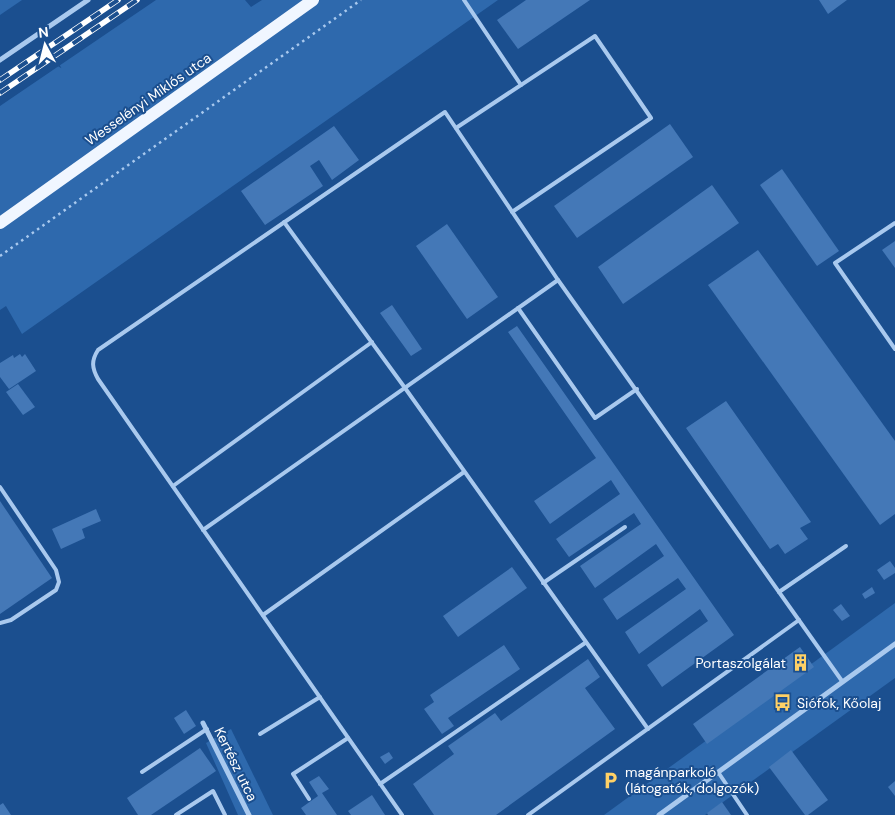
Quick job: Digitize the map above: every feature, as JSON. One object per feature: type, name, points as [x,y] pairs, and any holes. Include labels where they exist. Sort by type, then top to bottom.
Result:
[{"type":"main road","name":"Wesselényi Miklós utca","points":[[0,223],[313,0]]},
{"type":"street","points":[[0,60],[88,0]]},
{"type":"street","points":[[659,815],[895,644]]},
{"type":"street","name":"Kertész utca","points":[[203,723],[249,815]]},
{"type":"lane","points":[[464,0],[521,85]]},
{"type":"lane","points":[[456,128],[595,36],[651,118],[512,212]]},
{"type":"lane","points":[[402,815],[93,370],[94,356],[98,350],[445,112],[558,280],[842,681]]},
{"type":"lane","points":[[284,222],[648,729]]},
{"type":"lane","points":[[895,224],[835,263],[895,350]]},
{"type":"lane","points":[[204,530],[558,280]]},
{"type":"lane","points":[[518,308],[596,418],[636,390]]},
{"type":"lane","points":[[173,486],[372,342]]},
{"type":"lane","points":[[263,615],[464,472]]},
{"type":"lane","points":[[0,487],[56,570],[59,582],[56,590],[11,620],[0,623]]},
{"type":"lane","points":[[543,583],[625,528]]},
{"type":"lane","points":[[779,592],[846,546]]},
{"type":"lane","points":[[528,815],[799,620]]},
{"type":"lane","points":[[380,784],[585,643]]},
{"type":"lane","points":[[260,734],[320,696]]},
{"type":"lane","points":[[142,772],[207,729]]},
{"type":"lane","points":[[309,799],[293,774],[348,738]]},
{"type":"lane","points":[[718,772],[747,815]]},
{"type":"lane","points":[[176,815],[213,791],[225,815]]},
{"type":"path","points":[[0,256],[361,0]]},
{"type":"shaded area","points":[[0,0],[22,0],[0,15]]},
{"type":"shaded area","points":[[156,0],[245,0],[251,7],[262,0],[498,0],[22,334],[6,306],[0,310],[0,106]]},
{"type":"shaded area","points":[[895,603],[895,678],[705,815],[604,815]]},
{"type":"shaded area","points":[[231,729],[273,815],[238,815],[206,743]]},
{"type":"building","points":[[526,0],[590,0],[518,49],[497,20]]},
{"type":"building","points":[[819,0],[847,0],[828,14]]},
{"type":"building","points":[[670,124],[693,157],[577,238],[554,206]]},
{"type":"building","points":[[334,126],[359,160],[332,180],[319,160],[310,166],[323,186],[265,225],[241,191]]},
{"type":"building","points":[[782,169],[839,251],[817,266],[760,185]]},
{"type":"building","points":[[712,185],[739,223],[623,304],[598,267]]},
{"type":"building","points":[[447,224],[498,297],[467,319],[416,246]]},
{"type":"building","points":[[895,241],[895,268],[882,250]]},
{"type":"building","points":[[758,250],[895,441],[895,514],[880,525],[708,285]]},
{"type":"building","points":[[392,305],[422,349],[411,356],[380,313]]},
{"type":"building","points":[[517,326],[734,635],[662,687],[647,665],[708,621],[700,609],[639,654],[625,632],[686,589],[678,578],[617,620],[603,599],[664,556],[656,544],[595,588],[580,566],[641,524],[634,513],[569,557],[556,539],[620,494],[611,480],[550,524],[534,501],[596,458],[508,332]]},
{"type":"building","points":[[20,354],[22,357],[25,354],[36,371],[9,389],[0,377],[0,363],[13,355],[14,358]]},
{"type":"building","points":[[18,384],[35,407],[23,415],[6,392]]},
{"type":"building","points":[[726,401],[811,522],[800,528],[808,539],[785,554],[778,544],[770,549],[686,428]]},
{"type":"building","points":[[0,501],[52,578],[0,614]]},
{"type":"building","points":[[96,509],[101,521],[82,529],[85,538],[61,549],[52,529]]},
{"type":"building","points":[[890,561],[895,568],[895,573],[884,580],[877,570]]},
{"type":"building","points":[[512,567],[527,588],[458,637],[443,616]]},
{"type":"building","points":[[872,587],[875,593],[865,599],[862,594]]},
{"type":"building","points":[[841,604],[850,616],[842,621],[833,610]]},
{"type":"building","points":[[504,645],[520,669],[448,718],[454,726],[442,734],[424,709],[434,702],[430,695]]},
{"type":"building","points":[[800,647],[814,667],[707,744],[693,724]]},
{"type":"building","points":[[588,659],[600,677],[585,688],[615,729],[496,815],[434,815],[413,784],[454,754],[448,746],[495,713],[501,721]]},
{"type":"building","points":[[186,710],[196,726],[184,734],[174,718]]},
{"type":"building","points":[[200,748],[216,771],[151,815],[138,815],[127,798]]},
{"type":"building","points":[[791,750],[828,800],[808,815],[805,815],[769,767]]},
{"type":"building","points":[[389,752],[393,758],[385,764],[380,757]]},
{"type":"building","points":[[319,776],[329,789],[322,793],[337,815],[306,815],[301,808],[318,796],[309,782]]},
{"type":"building","points":[[895,781],[895,796],[888,787]]},
{"type":"building","points":[[372,795],[385,815],[351,815],[348,811]]},
{"type":"building","points":[[722,802],[731,815],[708,815],[707,813]]},
{"type":"building","points":[[3,803],[11,815],[0,815],[0,805]]},
{"type":"railway","points":[[0,80],[118,0]]},
{"type":"railway","points":[[0,93],[137,0]]},
{"type":"place","name":"Portaszolgálat","points":[[800,663]]},
{"type":"place","name":"Siófok, Kőolaj","points":[[783,703]]},
{"type":"place","name":"magánparkoló (látogatók, dolgozók)","points":[[611,780]]}]
